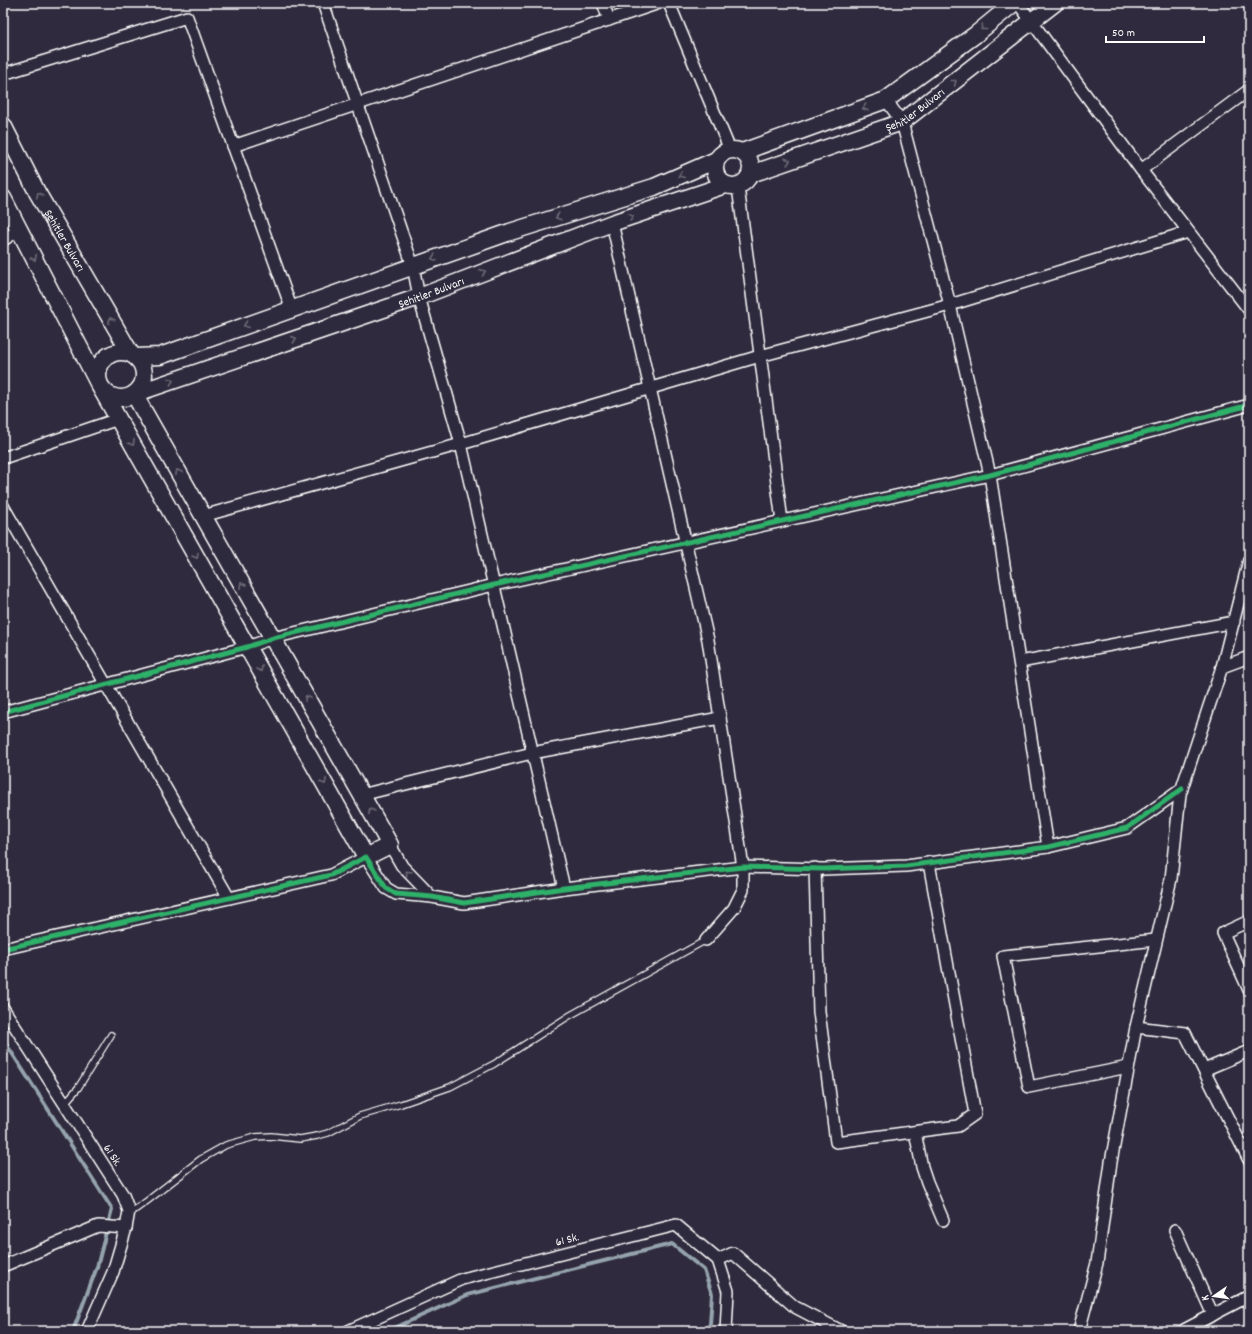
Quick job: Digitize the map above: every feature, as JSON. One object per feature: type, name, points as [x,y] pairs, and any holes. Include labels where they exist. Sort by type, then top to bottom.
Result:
[{"type":"main road","name":"Şehitler Bulvarı","points":[[736,151],[886,100],[974,35],[1014,3]]},
{"type":"main road","name":"Şehitler Bulvarı","points":[[751,174],[902,122],[1055,3]]},
{"type":"main road","name":"Şehitler Bulvarı","points":[[3,125],[37,192],[134,355],[141,363],[144,371],[144,379],[141,387],[134,394]]},
{"type":"main road","points":[[134,394],[390,845],[366,857],[99,385],[97,377],[98,368],[104,358],[115,352],[123,351],[134,355],[160,356],[510,232],[654,187],[716,160],[720,155],[736,151],[747,156],[752,167],[748,180],[744,184],[731,186],[720,182],[715,172],[716,160]]},
{"type":"main road","name":"Şehitler Bulvarı","points":[[3,198],[99,385],[104,392],[110,396],[127,398],[134,394],[419,297],[612,223],[731,186]]},
{"type":"street","points":[[323,3],[413,266],[419,297],[461,444],[564,888]]},
{"type":"street","points":[[603,3],[609,20]]},
{"type":"street","points":[[234,146],[659,3]]},
{"type":"street","points":[[669,3],[736,151]]},
{"type":"street","points":[[1018,3],[1141,170],[1249,310]]},
{"type":"street","points":[[3,74],[187,17],[292,310]]},
{"type":"street","points":[[1141,170],[1249,90]]},
{"type":"street","points":[[886,100],[902,122],[950,305],[990,475],[1048,847]]},
{"type":"street","points":[[731,186],[760,356],[782,521]]},
{"type":"street","points":[[612,223],[708,640],[743,867],[743,890],[734,908],[706,940]]},
{"type":"street","points":[[3,240],[20,230]]},
{"type":"street","points":[[203,516],[461,444],[760,356],[950,305],[1188,232]]},
{"type":"street","points":[[3,712],[273,638],[494,584],[990,475],[1249,405]]},
{"type":"street","points":[[3,458],[118,419]]},
{"type":"street","points":[[3,506],[229,898]]},
{"type":"street","points":[[1079,1331],[1097,1263],[1111,1162],[1136,1027],[1171,879],[1180,794],[1222,667],[1249,560]]},
{"type":"street","points":[[1020,662],[1234,622]]},
{"type":"street","points":[[1222,667],[1249,657]]},
{"type":"street","points":[[361,795],[532,753],[720,718]]},
{"type":"street","points":[[3,949],[331,875],[366,857],[386,888],[396,894],[432,897],[464,903],[564,888],[743,867],[823,869],[906,866],[1048,847],[1127,828],[1182,789]]},
{"type":"street","points":[[390,845],[402,866],[432,897]]},
{"type":"street","points":[[815,868],[819,1012],[836,1142],[958,1126],[975,1114],[929,863]]},
{"type":"street","points":[[1249,921],[1223,933],[1249,990]]},
{"type":"street","points":[[1128,1067],[1029,1087],[1003,956],[1156,940]]},
{"type":"street","name":"61 Sk.","points":[[3,1008],[123,1195],[129,1212]]},
{"type":"street","points":[[1136,1027],[1185,1033],[1249,1160]]},
{"type":"street","points":[[1204,1070],[1249,1051]]},
{"type":"street","points":[[915,1132],[922,1167],[943,1220]]},
{"type":"street","points":[[87,1331],[112,1272],[123,1228],[129,1212]]},
{"type":"street","name":"61 Sk.","points":[[348,1331],[462,1279],[676,1225],[718,1260]]},
{"type":"street","points":[[3,1266],[98,1226],[123,1228]]},
{"type":"street","points":[[1175,1230],[1213,1315]]},
{"type":"street","points":[[726,1331],[728,1291],[718,1260],[733,1253],[795,1307],[841,1331]]},
{"type":"street","points":[[1182,1331],[1249,1296]]},
{"type":"lane","points":[[129,1212],[142,1205],[201,1159],[226,1145],[255,1137],[271,1136],[300,1138],[317,1136],[328,1133],[360,1116],[450,1087],[494,1064],[569,1016],[706,940]]},
{"type":"lane","points":[[64,1104],[78,1088],[111,1035]]},
{"type":"waterway","points":[[3,1039],[112,1209],[97,1267],[73,1331]]},
{"type":"waterway","points":[[388,1331],[467,1295],[672,1244],[704,1270],[712,1294],[710,1324],[706,1331]]},
{"type":"cycle path","points":[[3,712],[247,647],[273,638],[494,585],[990,475],[1249,405]]},
{"type":"cycle path","points":[[3,949],[331,875],[366,857],[386,888],[396,894],[432,897],[464,903],[564,888],[743,867],[823,869],[906,866],[1048,847],[1127,828],[1182,789]]}]
